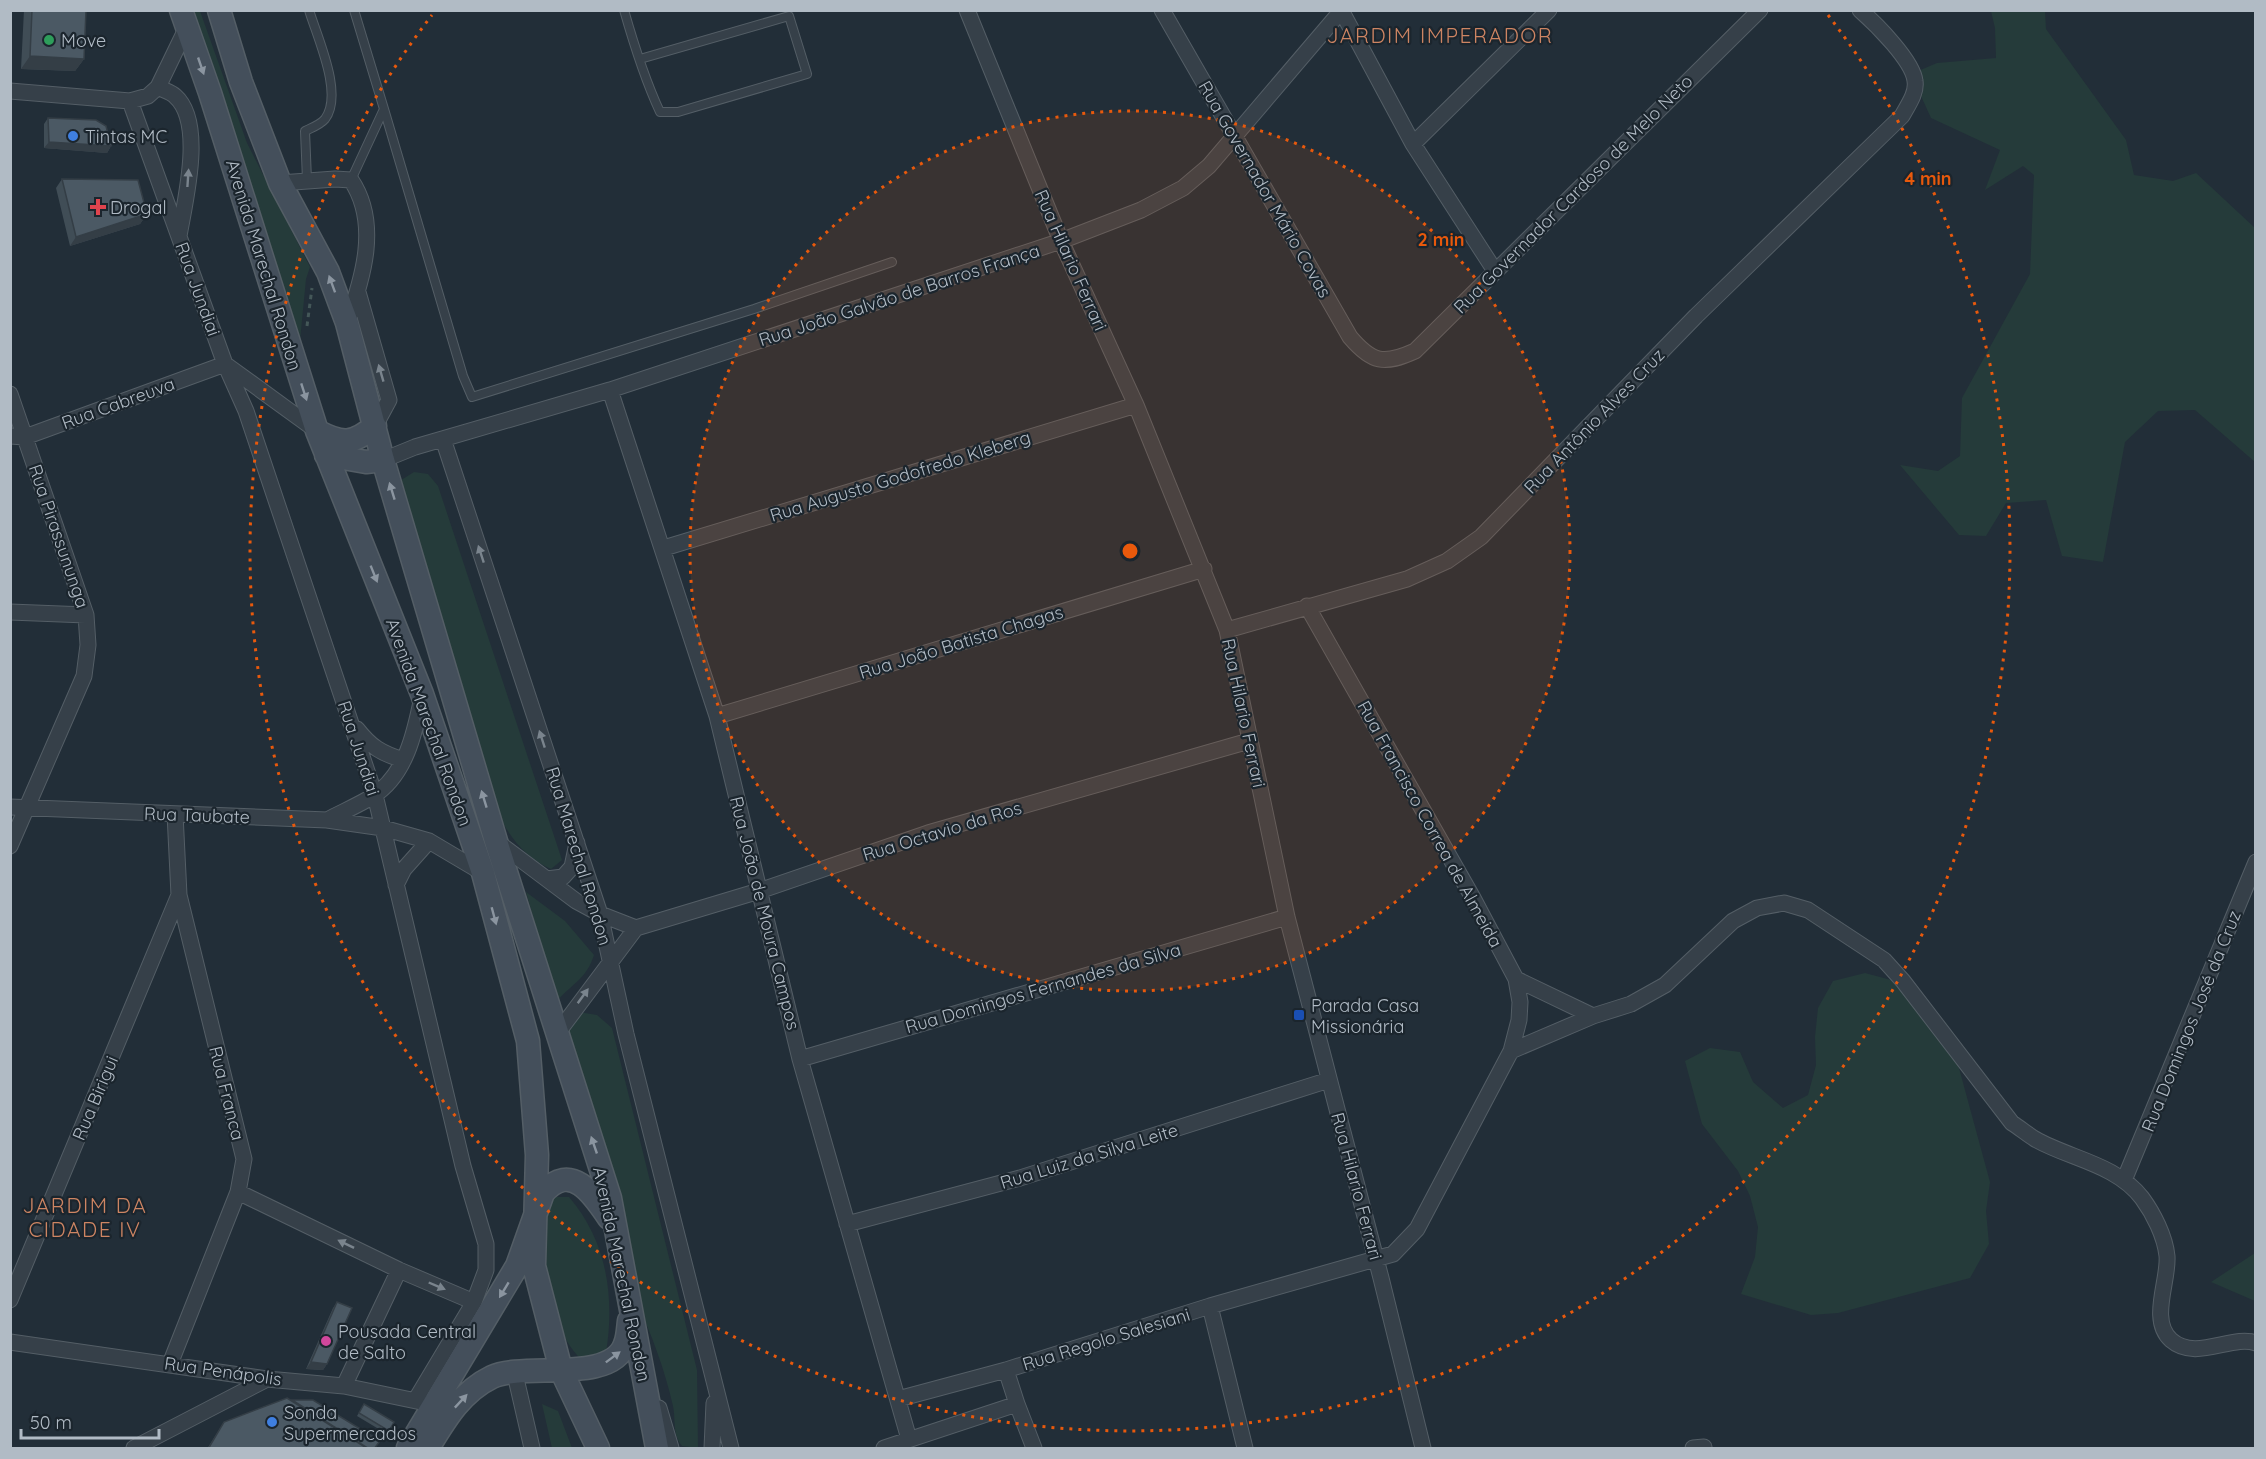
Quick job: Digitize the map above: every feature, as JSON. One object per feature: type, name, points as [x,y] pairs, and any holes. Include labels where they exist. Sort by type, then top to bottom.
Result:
[{"type":"main road","name":"Avenida Marechal Rondon","points":[[219,10],[241,82],[280,183],[328,272],[346,323],[375,426],[382,460],[496,841],[556,1035],[600,1162],[632,1308],[657,1449]]},
{"type":"main road","name":"Avenida Marechal Rondon","points":[[184,19],[317,431],[422,694],[483,873],[528,1041],[537,1155],[534,1266],[561,1370],[598,1449]]},
{"type":"main road","points":[[317,431],[335,441],[346,441],[360,438],[375,426]]},
{"type":"main road","points":[[326,455],[366,462],[382,460]]},
{"type":"main road","points":[[408,1449],[426,1402],[514,1273],[543,1193],[551,1184],[573,1180],[581,1183],[593,1195],[616,1230]]},
{"type":"main road","points":[[428,1449],[464,1396],[492,1377],[514,1370],[561,1370],[602,1364],[616,1356],[625,1346],[632,1308]]},
{"type":"street","name":"Rua Hilario Ferrari","points":[[967,10],[1061,241],[1136,405],[1227,630],[1287,917],[1377,1261],[1423,1449]]},
{"type":"street","name":"Rua Governador Mário Covas","points":[[1162,10],[1350,337],[1363,352],[1377,360]]},
{"type":"street","points":[[1413,144],[1549,10]]},
{"type":"street","name":"Rua Governador Cardoso de Melo Neto","points":[[1377,360],[1397,359],[1415,351],[1760,10]]},
{"type":"street","name":"Rua Antônio Alves Cruz","points":[[1227,630],[1407,579],[1447,561],[1481,537],[1696,316],[1902,116],[1913,95],[1916,82],[1913,71],[1899,51],[1860,10]]},
{"type":"street","points":[[1342,11],[1413,144],[1495,271]]},
{"type":"street","name":"Rua João Galvão de Barros França","points":[[382,460],[443,439],[610,390],[1061,241],[1141,210],[1183,188],[1209,166],[1342,11]]},
{"type":"street","points":[[10,91],[130,101],[148,96],[158,87],[184,19]]},
{"type":"street","points":[[158,87],[175,96],[183,108],[192,139],[187,191],[179,236]]},
{"type":"street","name":"Rua Jundiai","points":[[130,101],[225,364],[246,411],[375,795],[463,1166],[486,1244],[486,1270],[474,1302],[426,1402]]},
{"type":"street","points":[[280,183],[307,180],[351,180],[364,204],[367,236],[358,292],[346,323]]},
{"type":"street","points":[[358,292],[389,400],[375,426]]},
{"type":"street","points":[[225,364],[317,431]]},
{"type":"street","name":"Rua Cabreuva","points":[[18,436],[225,364]]},
{"type":"street","name":"Rua João de Moura Campos","points":[[610,390],[664,548],[717,716],[800,1059],[909,1439]]},
{"type":"street","name":"Rua Pirassununga","points":[[10,394],[18,436],[86,615],[88,645],[84,676],[65,725],[10,846]]},
{"type":"street","name":"Rua Augusto Godofredo Kleberg","points":[[664,548],[1136,405]]},
{"type":"street","name":"Rua Marechal Rondon","points":[[443,439],[600,914],[626,1034],[730,1449]]},
{"type":"street","name":"Rua João Batista Chagas","points":[[717,716],[1204,569]]},
{"type":"street","name":"Rua Francisco Correa de Almeida","points":[[1307,606],[1516,979],[1520,1002],[1519,1020],[1511,1051]]},
{"type":"street","points":[[10,612],[86,615]]},
{"type":"street","points":[[327,820],[375,795],[390,780],[403,760],[414,736],[422,694]]},
{"type":"street","points":[[351,722],[369,746],[403,760]]},
{"type":"street","name":"Rua Octavio da Ros","points":[[636,927],[759,891],[928,833],[1249,741]]},
{"type":"street","name":"Rua Taubate","points":[[10,807],[327,820],[383,828],[429,841],[483,873]]},
{"type":"street","name":"Rua Franca","points":[[170,1364],[238,1192],[244,1159],[179,895],[175,814]]},
{"type":"street","points":[[396,885],[404,869],[429,841]]},
{"type":"street","points":[[496,841],[576,901],[600,914],[636,927],[610,959],[556,1035]]},
{"type":"street","points":[[547,879],[563,877],[572,867],[577,843]]},
{"type":"street","name":"Rua Domingos José da Cruz","points":[[2125,1178],[2256,862]]},
{"type":"street","name":"Rua Birigui","points":[[10,1300],[179,895]]},
{"type":"street","points":[[1511,1051],[1593,1016],[1632,1004],[1665,985],[1733,921],[1757,908],[1784,903],[1808,910],[1884,960],[1903,981],[2012,1123],[2034,1139],[2125,1178],[2143,1199],[2158,1226],[2167,1256],[2162,1312],[2163,1330],[2173,1342],[2193,1348],[2210,1348],[2240,1342],[2256,1343]]},
{"type":"street","name":"Rua Domingos Fernandes da Silva","points":[[800,1059],[1287,917]]},
{"type":"street","points":[[1516,979],[1593,1016]]},
{"type":"street","name":"Rua Regolo Salesiani","points":[[1034,1449],[1006,1370],[1210,1306],[1377,1261],[1393,1254],[1417,1229],[1511,1051]]},
{"type":"street","name":"Rua Luiz da Silva Leite","points":[[847,1224],[1020,1178],[1329,1080]]},
{"type":"street","points":[[238,1192],[399,1270],[474,1302]]},
{"type":"street","points":[[344,1386],[399,1270]]},
{"type":"street","points":[[1210,1306],[1245,1449]]},
{"type":"street","name":"Rua Penápolis","points":[[10,1342],[267,1379],[344,1386],[426,1402]]},
{"type":"street","points":[[642,1367],[671,1449]]},
{"type":"street","points":[[514,1370],[532,1449]]},
{"type":"street","points":[[897,1399],[1006,1370]]},
{"type":"street","points":[[134,1449],[267,1379]]},
{"type":"street","points":[[712,1449],[714,1385]]},
{"type":"street","points":[[884,1449],[1017,1404]]},
{"type":"lane","points":[[307,180],[305,131],[323,122],[329,112],[332,99],[330,74],[309,10]]},
{"type":"lane","points":[[354,10],[463,376],[472,397],[892,262]]},
{"type":"lane","points":[[624,10],[640,59],[660,112],[668,114],[807,74],[789,16],[640,59]]},
{"type":"lane","points":[[351,180],[384,109]]},
{"type":"path","points":[[306,332],[313,280],[328,272]]},
{"type":"green space","points":[[193,11],[200,11],[247,143],[310,267],[306,279],[299,351]]},
{"type":"green space","points":[[1991,11],[2045,11],[2046,29],[2126,140],[2134,175],[2173,181],[2196,173],[2255,228],[2255,462],[2195,410],[2158,411],[2125,442],[2103,562],[2062,556],[2046,500],[2006,503],[1986,536],[1959,535],[1900,465],[1938,471],[1960,456],[1962,398],[2030,274],[2034,175],[2023,166],[1985,190],[2000,150],[1931,118],[1911,74],[1937,63],[1996,58],[1995,28]]},
{"type":"green space","points":[[414,472],[428,474],[438,486],[562,860],[551,869],[522,849],[510,835],[501,819],[398,482]]},
{"type":"green space","points":[[526,892],[565,921],[594,955],[588,969],[557,1001]]},
{"type":"green space","points":[[1865,973],[1895,981],[1924,1002],[1947,1024],[1990,1182],[1986,1211],[1989,1244],[1970,1278],[1838,1313],[1811,1315],[1741,1294],[1755,1257],[1758,1227],[1750,1196],[1738,1171],[1702,1124],[1685,1061],[1710,1048],[1740,1052],[1753,1082],[1783,1108],[1808,1095],[1816,1065],[1815,1037],[1818,1008],[1833,981]]},
{"type":"green space","points":[[579,1012],[597,1015],[612,1028],[697,1370],[698,1448],[682,1446],[679,1441],[666,1379],[636,1300],[565,1029]]},
{"type":"green space","points":[[556,1197],[569,1197],[582,1214],[600,1251],[605,1270],[609,1311],[606,1353],[586,1363],[568,1343],[554,1314],[542,1268],[542,1236],[547,1205]]},
{"type":"green space","points":[[2255,1253],[2255,1301],[2211,1282]]},
{"type":"green space","points":[[542,1404],[558,1411],[572,1448],[552,1448]]},
{"type":"building","name":"Move","points":[[32,10],[86,10],[84,59],[30,56]]},
{"type":"building","name":"Tintas MC","points":[[48,118],[96,120],[106,126],[108,134],[114,134],[111,146],[49,142]]},
{"type":"building","name":"Drogal","points":[[62,179],[138,180],[147,214],[76,237]]},
{"type":"building","points":[[337,1302],[352,1308],[327,1364],[311,1362]]},
{"type":"building","points":[[287,1398],[365,1447],[364,1449],[208,1449],[224,1422]]},
{"type":"building","points":[[292,1400],[313,1400],[380,1441],[374,1449],[369,1449]]},
{"type":"building","points":[[364,1404],[394,1422],[389,1431],[359,1413]]},
{"type":"place","name":"Move","points":[[49,40]]},
{"type":"place","name":"Tintas MC","points":[[73,136]]},
{"type":"place","name":"Drogal","points":[[98,207]]},
{"type":"place","name":"Parada Casa Missionária","points":[[1299,1015]]},
{"type":"place","name":"Pousada Central de Salto","points":[[326,1341]]},
{"type":"place","name":"Sonda Supermercados","points":[[272,1422]]},
{"type":"district","name":"JARDIM IMPERADOR","points":[[1440,35]]},
{"type":"district","name":"JARDIM DA CIDADE IV","points":[[85,1217]]}]
